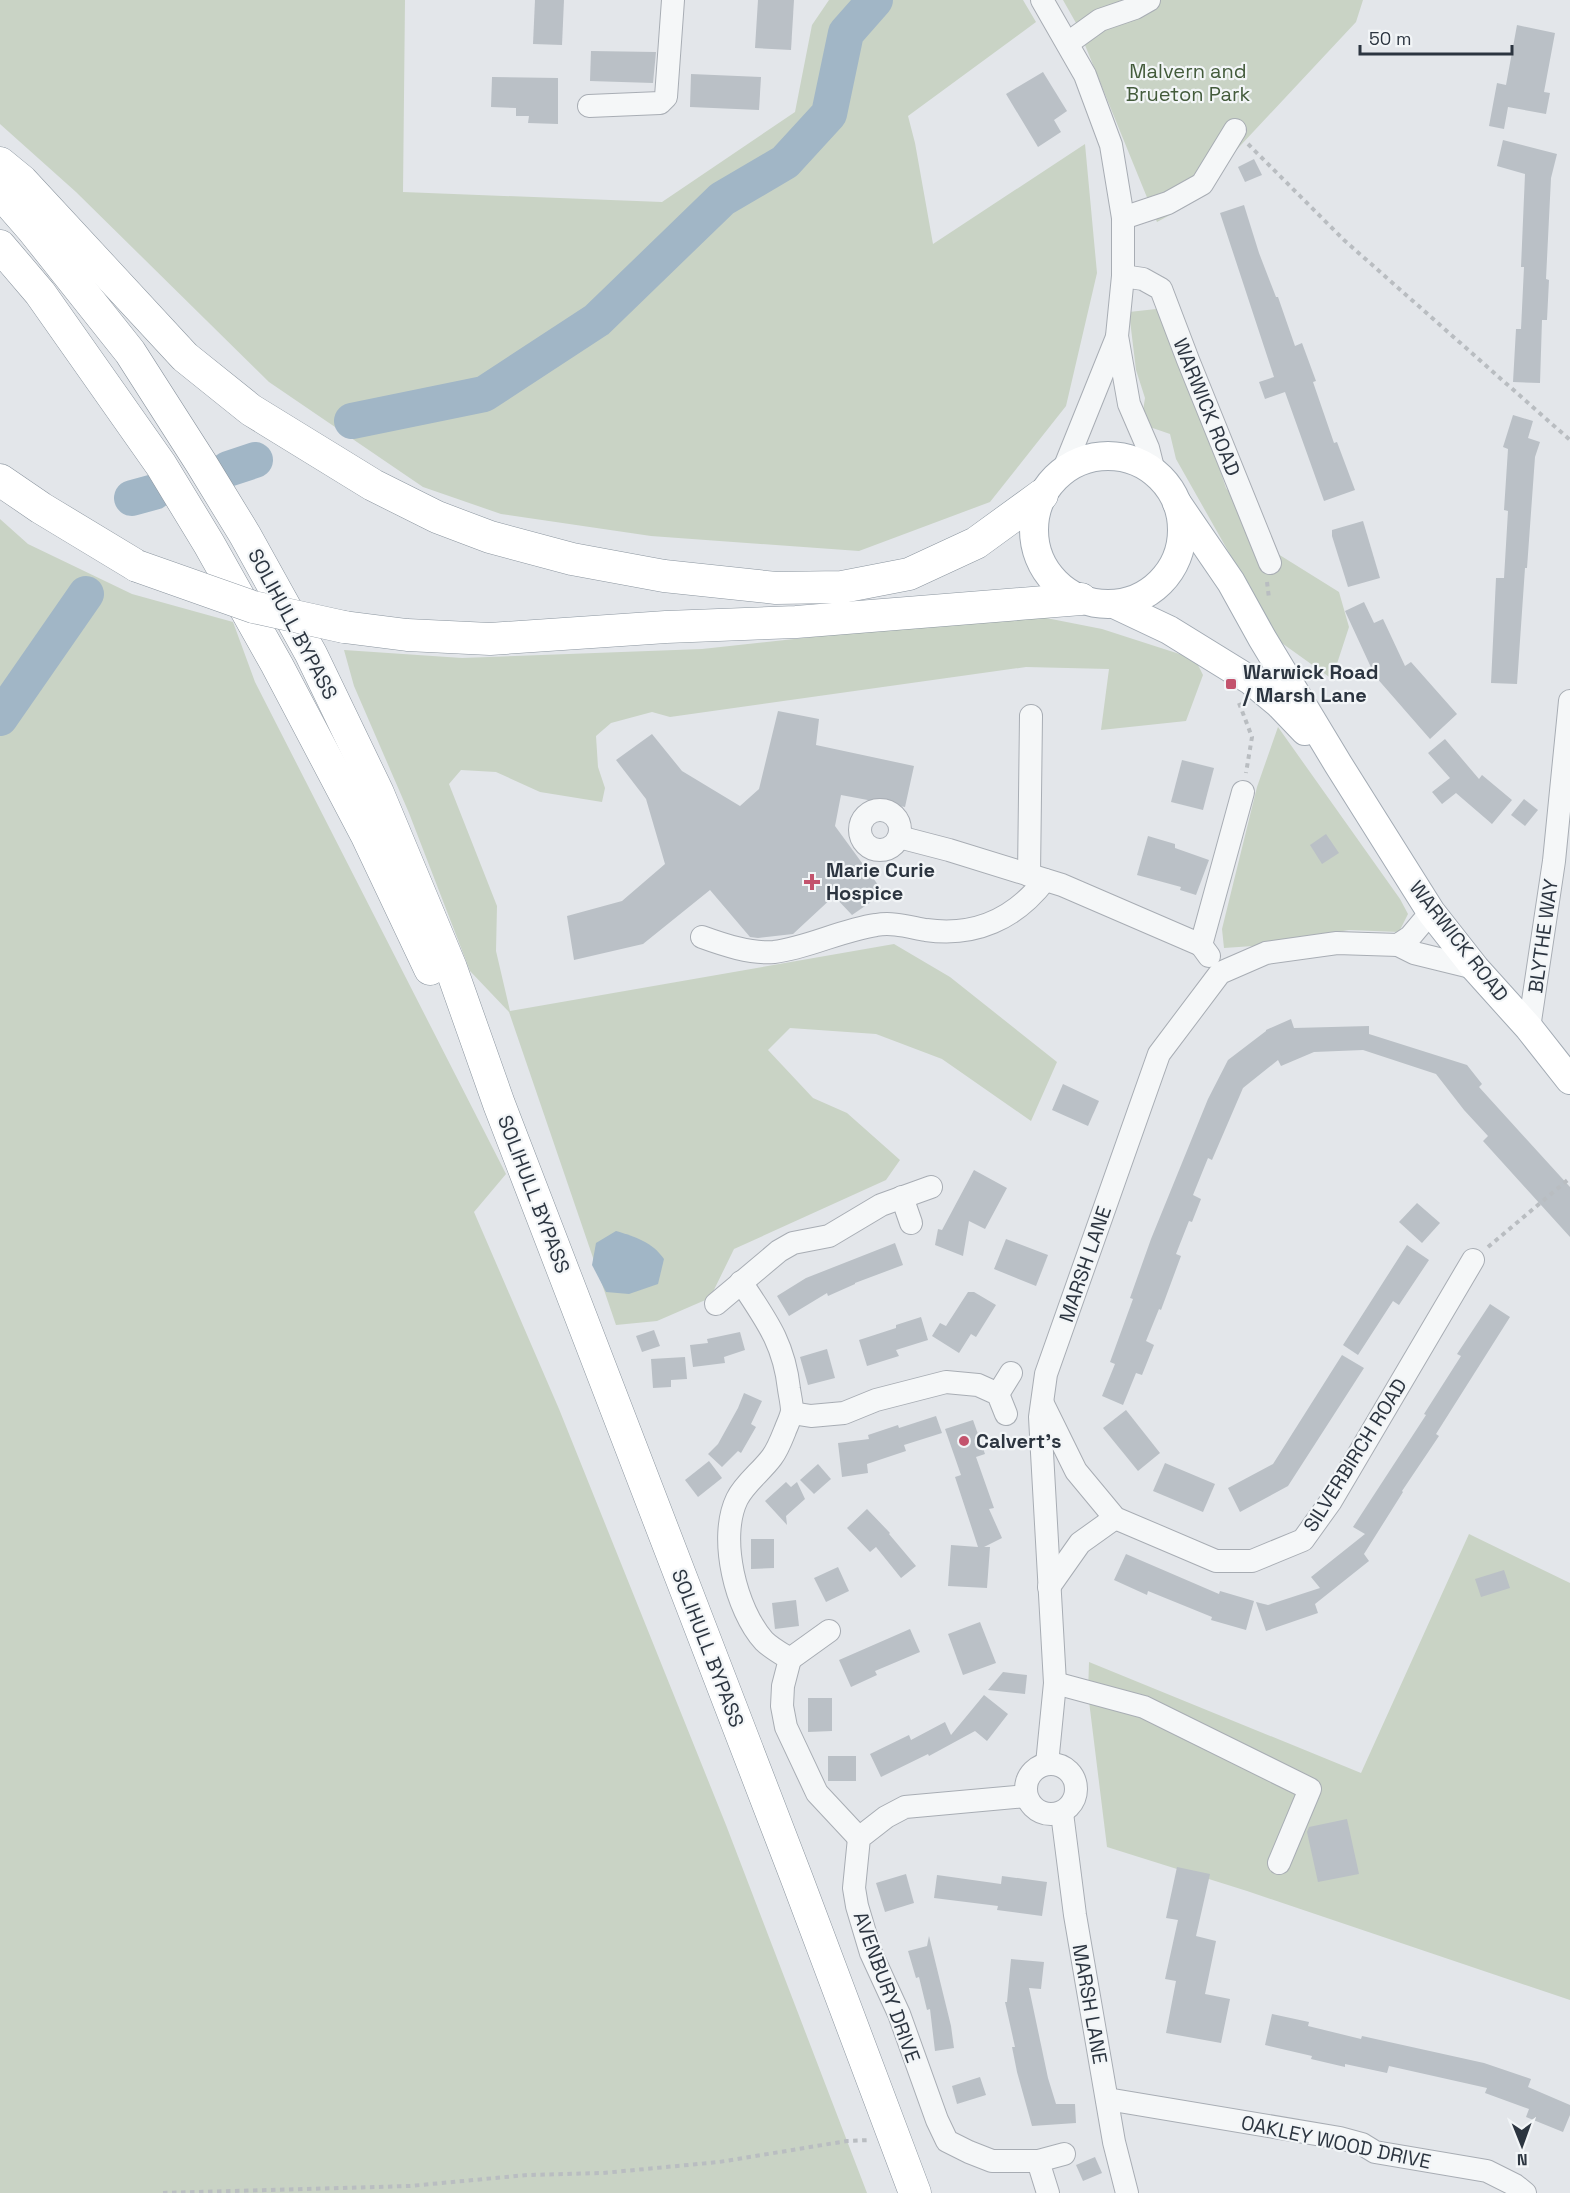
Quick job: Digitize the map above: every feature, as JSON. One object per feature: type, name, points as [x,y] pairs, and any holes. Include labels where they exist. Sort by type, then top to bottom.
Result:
[{"type":"highway","points":[[0,163],[22,181],[184,357],[251,410],[373,485],[437,516],[490,537],[572,559],[664,576],[776,588],[842,587],[909,574],[918,570],[976,543],[1042,495]]},
{"type":"highway","name":"SOLIHULL BYPASS","points":[[0,192],[130,352],[245,535],[312,654],[392,826],[451,968],[499,1104],[797,1879],[915,2193]]},
{"type":"highway","name":"SOLIHULL BYPASS","points":[[0,246],[40,293],[161,465],[209,544],[277,665],[366,834],[420,950],[499,1104]]},
{"type":"highway","points":[[0,480],[41,508],[137,566],[253,607],[344,627],[407,635],[490,639],[666,627],[796,622],[1081,599]]},
{"type":"main road","points":[[1109,456],[1133,461],[1154,472],[1167,486],[1177,503],[1182,525],[1180,548],[1171,569],[1156,587],[1136,598],[1114,604],[1081,599],[1059,586],[1043,567],[1035,544],[1034,519],[1042,495],[1063,471],[1085,460],[1109,456]]},
{"type":"main road","name":"WARWICK ROAD","points":[[1177,503],[1231,582],[1338,764],[1431,912],[1570,1080]]},
{"type":"main road","name":"WARWICK ROAD","points":[[1114,604],[1169,630],[1250,680],[1278,704],[1338,764]]},
{"type":"street","points":[[589,106],[664,101],[674,0]]},
{"type":"street","points":[[1042,0],[1085,75],[1111,145],[1123,218],[1123,276],[1117,336],[1129,404],[1148,448],[1154,472]]},
{"type":"street","points":[[1068,43],[1100,20],[1135,8],[1149,0]]},
{"type":"street","points":[[1123,218],[1168,203],[1202,184],[1235,130]]},
{"type":"street","name":"WARWICK ROAD","points":[[1123,276],[1143,279],[1161,289],[1270,563]]},
{"type":"street","points":[[1063,471],[1117,336]]},
{"type":"street","name":"BLYTHE WAY","points":[[1529,1028],[1554,861],[1570,701]]},
{"type":"street","points":[[702,937],[718,943],[772,952],[876,925],[894,924],[957,932],[982,927],[1016,911],[1033,897],[1037,878],[1031,716]]},
{"type":"street","points":[[1201,945],[1244,792]]},
{"type":"street","points":[[899,837],[1062,885],[1201,945],[1220,973]]},
{"type":"street","points":[[1398,945],[1410,937],[1431,912]]},
{"type":"street","name":"MARSH LANE","points":[[1047,1764],[1055,1683],[1041,1435],[1047,1374],[1159,1054],[1220,973],[1266,953],[1336,943],[1398,945],[1414,953],[1475,968]]},
{"type":"street","points":[[716,1304],[779,1251],[793,1243],[829,1236],[882,1204],[931,1187]]},
{"type":"street","points":[[902,1197],[911,1223]]},
{"type":"street","name":"SILVERBIRCH ROAD","points":[[1043,1404],[1076,1470],[1115,1518],[1216,1561],[1252,1561],[1303,1540],[1331,1501],[1473,1260]]},
{"type":"street","points":[[741,1282],[772,1329],[780,1346],[787,1374],[792,1413],[772,1457],[737,1500],[732,1518],[730,1554],[732,1576],[749,1621],[765,1643],[790,1659]]},
{"type":"street","points":[[792,1413],[811,1416],[844,1413],[876,1400],[946,1382],[978,1385],[1002,1404],[1011,1373]]},
{"type":"street","points":[[1048,1587],[1080,1543],[1115,1518]]},
{"type":"street","points":[[829,1630],[790,1659],[783,1686],[782,1706],[786,1727],[817,1793],[859,1838],[886,1816],[905,1808],[1026,1796]]},
{"type":"street","points":[[1055,1683],[1144,1707],[1310,1789],[1279,1863]]},
{"type":"street","points":[[1047,1764],[1062,1766],[1073,1775],[1077,1789],[1073,1803],[1062,1813],[1047,1815],[1040,1812],[1034,1809],[1026,1796],[1026,1782],[1034,1770],[1047,1764]]},
{"type":"street","name":"MARSH LANE","points":[[1062,1813],[1075,1916],[1114,2142],[1127,2193]]},
{"type":"street","name":"AVENBURY DRIVE","points":[[859,1838],[854,1888],[857,1906],[871,1953],[899,2014],[947,2141],[992,2161],[1038,2161],[1064,2154]]},
{"type":"street","name":"OAKLEY WOOD DRIVE","points":[[1107,2099],[1318,2134],[1362,2144],[1374,2152],[1487,2171],[1515,2185],[1525,2193]]},
{"type":"street","points":[[1038,2161],[1048,2193]]},
{"type":"path","points":[[1235,130],[1344,240],[1570,440]]},
{"type":"path","points":[[1473,1260],[1570,1178]]},
{"type":"path","points":[[163,2193],[410,2186],[527,2175],[603,2173],[720,2162],[848,2141],[894,2140]]},
{"type":"green space","points":[[0,0],[405,0],[403,192],[662,202],[795,112],[812,25],[829,0],[1023,0],[1036,22],[908,116],[933,244],[1085,144],[1097,273],[1066,406],[990,502],[859,551],[651,536],[501,514],[423,487],[269,382],[76,192],[0,124]]},
{"type":"green space","name":"Malvern and Brueton Park","points":[[1063,0],[1363,0],[1356,22],[1240,146],[1190,204],[1157,222],[1076,23]]},
{"type":"green space","points":[[1165,308],[1226,488],[1278,554],[1339,592],[1349,627],[1332,679],[1279,641],[1176,459],[1170,434],[1141,424],[1145,398],[1136,370],[1129,312]]},
{"type":"green space","points":[[0,519],[28,544],[132,594],[233,622],[255,682],[506,1174],[474,1212],[559,1409],[726,1825],[867,2193],[0,2193]]},
{"type":"green space","points":[[1036,616],[1102,629],[1195,659],[1203,675],[1186,721],[1101,730],[1109,669],[1026,667],[670,717],[652,712],[611,723],[596,736],[598,767],[605,788],[602,802],[540,792],[496,772],[461,770],[449,784],[497,906],[496,951],[510,1011],[894,944],[950,977],[1057,1062],[1031,1121],[942,1059],[876,1034],[790,1028],[768,1050],[813,1098],[847,1113],[900,1160],[886,1180],[734,1249],[710,1298],[657,1321],[616,1325],[509,1012],[470,971],[409,813],[354,686],[344,650],[462,658],[702,649],[922,625]]},
{"type":"green space","points":[[1278,727],[1400,899],[1408,914],[1399,932],[1349,930],[1253,946],[1224,948],[1222,929],[1257,787]]},
{"type":"green space","points":[[1469,1534],[1570,1583],[1570,2000],[1247,1891],[1107,1847],[1088,1693],[1089,1662],[1361,1773]]},
{"type":"water","points":[[616,1231],[649,1244],[664,1259],[658,1284],[629,1294],[606,1292],[592,1265],[596,1243]]},
{"type":"building","points":[[535,0],[564,0],[562,45],[533,44]]},
{"type":"building","points":[[758,0],[794,0],[791,50],[755,48]]},
{"type":"building","points":[[1517,25],[1555,33],[1544,92],[1550,93],[1546,114],[1508,107],[1504,129],[1489,126],[1497,83],[1506,85]]},
{"type":"building","points":[[591,51],[656,52],[653,83],[590,81]]},
{"type":"building","points":[[1043,72],[1067,111],[1054,120],[1061,132],[1038,147],[1006,94]]},
{"type":"building","points":[[691,74],[761,77],[759,110],[690,107]]},
{"type":"building","points":[[492,77],[558,78],[558,124],[528,123],[529,116],[516,116],[516,108],[491,107]]},
{"type":"building","points":[[1503,140],[1557,154],[1551,178],[1546,279],[1549,280],[1547,320],[1542,320],[1540,383],[1513,382],[1516,329],[1521,329],[1525,174],[1497,166]]},
{"type":"building","points":[[1254,159],[1262,175],[1245,182],[1238,167]]},
{"type":"building","points":[[1244,205],[1259,253],[1276,297],[1278,297],[1295,346],[1302,343],[1334,443],[1337,442],[1355,490],[1324,501],[1285,392],[1265,399],[1259,382],[1274,377],[1220,213]]},
{"type":"building","points":[[1513,415],[1533,421],[1528,438],[1540,442],[1535,457],[1517,684],[1491,683],[1496,578],[1504,578],[1508,511],[1504,510],[1508,449],[1503,447]]},
{"type":"building","points":[[1363,521],[1380,578],[1348,587],[1332,530]]},
{"type":"building","points":[[1364,602],[1374,623],[1383,619],[1405,666],[1411,662],[1457,714],[1430,739],[1375,676],[1345,611]]},
{"type":"building","points":[[778,711],[819,719],[816,745],[914,766],[905,807],[841,795],[835,826],[884,893],[852,915],[834,896],[793,934],[758,938],[750,937],[710,890],[643,944],[574,960],[567,916],[622,901],[665,864],[646,799],[616,760],[652,734],[682,771],[740,806],[759,789]]},
{"type":"building","points":[[1445,739],[1479,779],[1482,775],[1512,800],[1492,824],[1456,793],[1442,804],[1432,792],[1450,778],[1428,753]]},
{"type":"building","points":[[1182,760],[1214,768],[1203,810],[1171,802]]},
{"type":"building","points":[[1524,799],[1538,810],[1525,826],[1511,815]]},
{"type":"building","points":[[1326,834],[1339,853],[1322,864],[1310,845]]},
{"type":"building","points":[[1148,836],[1175,844],[1175,848],[1209,860],[1196,895],[1180,890],[1181,887],[1137,875]]},
{"type":"building","points":[[1291,1019],[1294,1028],[1369,1026],[1369,1034],[1467,1065],[1482,1084],[1479,1087],[1570,1187],[1570,1237],[1483,1141],[1488,1136],[1436,1074],[1363,1050],[1314,1052],[1281,1066],[1278,1060],[1243,1088],[1212,1160],[1208,1158],[1193,1195],[1201,1199],[1192,1222],[1189,1221],[1176,1254],[1181,1256],[1161,1310],[1159,1309],[1146,1341],[1154,1345],[1142,1375],[1136,1373],[1123,1405],[1102,1396],[1115,1364],[1110,1362],[1133,1299],[1130,1298],[1151,1239],[1208,1099],[1228,1060],[1266,1030]]},
{"type":"building","points":[[1063,1084],[1099,1101],[1088,1126],[1052,1110]]},
{"type":"building","points":[[974,1170],[1007,1188],[985,1229],[969,1221],[963,1256],[935,1245],[938,1229],[942,1230]]},
{"type":"building","points":[[1417,1203],[1440,1223],[1422,1243],[1399,1222]]},
{"type":"building","points":[[1006,1239],[1048,1255],[1036,1286],[994,1269]]},
{"type":"building","points":[[895,1243],[903,1265],[828,1296],[827,1293],[789,1316],[777,1296],[806,1278]]},
{"type":"building","points":[[1407,1245],[1429,1260],[1399,1305],[1393,1301],[1358,1355],[1343,1345]]},
{"type":"building","points":[[968,1292],[974,1292],[996,1305],[976,1337],[971,1334],[959,1353],[932,1336],[940,1323],[946,1326]]},
{"type":"building","points":[[1490,1304],[1510,1317],[1436,1434],[1439,1436],[1364,1554],[1369,1561],[1315,1604],[1318,1613],[1266,1631],[1256,1602],[1268,1605],[1320,1588],[1311,1577],[1365,1534],[1353,1527],[1426,1415],[1424,1414],[1461,1356],[1457,1354]]},
{"type":"building","points":[[921,1317],[928,1340],[896,1350],[899,1356],[867,1366],[859,1340]]},
{"type":"building","points":[[654,1330],[660,1346],[642,1352],[636,1336]]},
{"type":"building","points":[[740,1332],[745,1350],[724,1357],[725,1363],[693,1367],[690,1345],[708,1343],[707,1339]]},
{"type":"building","points":[[827,1349],[835,1378],[808,1385],[800,1357]]},
{"type":"building","points":[[1342,1355],[1364,1368],[1288,1486],[1240,1512],[1228,1488],[1273,1464]]},
{"type":"building","points":[[685,1357],[687,1379],[671,1380],[671,1387],[653,1388],[651,1359]]},
{"type":"building","points":[[744,1393],[762,1401],[751,1424],[756,1427],[741,1453],[738,1451],[722,1467],[708,1454],[718,1444]]},
{"type":"building","points":[[1126,1410],[1160,1453],[1138,1471],[1103,1428]]},
{"type":"building","points":[[936,1416],[942,1433],[904,1445],[906,1451],[867,1464],[868,1473],[842,1477],[838,1443],[869,1439],[868,1435]]},
{"type":"building","points":[[973,1420],[985,1454],[976,1457],[994,1508],[989,1509],[1002,1538],[984,1547],[990,1547],[987,1588],[948,1586],[951,1545],[978,1547],[955,1477],[961,1475],[945,1429]]},
{"type":"building","points":[[709,1461],[722,1478],[698,1497],[685,1480]]},
{"type":"building","points":[[1165,1463],[1215,1484],[1203,1512],[1153,1491]]},
{"type":"building","points":[[818,1464],[831,1479],[814,1494],[800,1480]]},
{"type":"building","points":[[786,1482],[791,1487],[797,1482],[805,1499],[786,1516],[787,1525],[765,1501]]},
{"type":"building","points":[[867,1509],[916,1566],[901,1578],[876,1547],[870,1552],[847,1528]]},
{"type":"building","points":[[751,1539],[774,1539],[774,1568],[751,1569]]},
{"type":"building","points":[[1126,1554],[1219,1594],[1220,1591],[1254,1601],[1246,1630],[1211,1620],[1212,1617],[1148,1591],[1147,1595],[1114,1580]]},
{"type":"building","points":[[838,1567],[849,1591],[826,1602],[814,1578]]},
{"type":"building","points":[[1504,1570],[1510,1588],[1481,1597],[1475,1579]]},
{"type":"building","points":[[796,1600],[799,1626],[775,1629],[772,1603]]},
{"type":"building","points":[[980,1622],[996,1663],[963,1675],[948,1634]]},
{"type":"building","points":[[910,1629],[920,1652],[875,1671],[877,1675],[851,1687],[839,1660]]},
{"type":"building","points":[[1003,1672],[1027,1675],[1025,1694],[988,1690]]},
{"type":"building","points":[[984,1695],[1008,1714],[987,1741],[975,1731],[929,1756],[928,1754],[881,1777],[870,1754],[909,1735],[911,1740],[945,1722],[951,1735]]},
{"type":"building","points":[[808,1698],[832,1698],[832,1731],[808,1732]]},
{"type":"building","points":[[828,1756],[856,1756],[856,1781],[828,1781]]},
{"type":"building","points":[[1347,1819],[1359,1874],[1318,1882],[1307,1832],[1309,1827]]},
{"type":"building","points":[[1177,1867],[1210,1874],[1196,1936],[1216,1941],[1205,1994],[1230,1999],[1221,2043],[1166,2033],[1176,1981],[1165,1979],[1178,1920],[1166,1918]]},
{"type":"building","points":[[906,1874],[914,1903],[885,1912],[876,1883]]},
{"type":"building","points":[[937,1875],[1001,1884],[1002,1876],[1047,1882],[1042,1916],[997,1910],[998,1906],[934,1898]]},
{"type":"building","points":[[929,1936],[951,2026],[954,2048],[935,2051],[930,2009],[927,2010],[919,1977],[916,1978],[908,1951],[927,1946]]},
{"type":"building","points":[[1011,1959],[1044,1962],[1041,1989],[1029,1988],[1048,2078],[1056,2104],[1075,2104],[1076,2123],[1032,2126],[1017,2072],[1012,2047],[1015,2047],[1005,2002],[1007,2002]]},
{"type":"building","points":[[1272,2014],[1309,2022],[1308,2026],[1361,2039],[1362,2036],[1484,2063],[1531,2079],[1528,2087],[1570,2105],[1570,2115],[1563,2132],[1526,2117],[1529,2109],[1485,2093],[1487,2088],[1389,2066],[1387,2073],[1345,2064],[1345,2067],[1311,2059],[1312,2056],[1265,2045]]},
{"type":"building","points":[[980,2077],[986,2095],[957,2104],[952,2086]]},
{"type":"building","points":[[1095,2157],[1102,2173],[1083,2181],[1076,2165]]},
{"type":"waterway","points":[[352,421],[484,394],[597,320],[722,199],[785,162],[829,114],[846,33],[875,0]]},
{"type":"waterway","points":[[228,469],[255,460]]},
{"type":"waterway","points":[[132,498],[154,492]]},
{"type":"waterway","points":[[0,718],[86,594]]},
{"type":"place","name":"Warwick Road / Marsh Lane","points":[[1231,684]]},
{"type":"place","name":"Marie Curie Hospice","points":[[812,882]]},
{"type":"place","name":"Calvert's","points":[[964,1441]]}]
